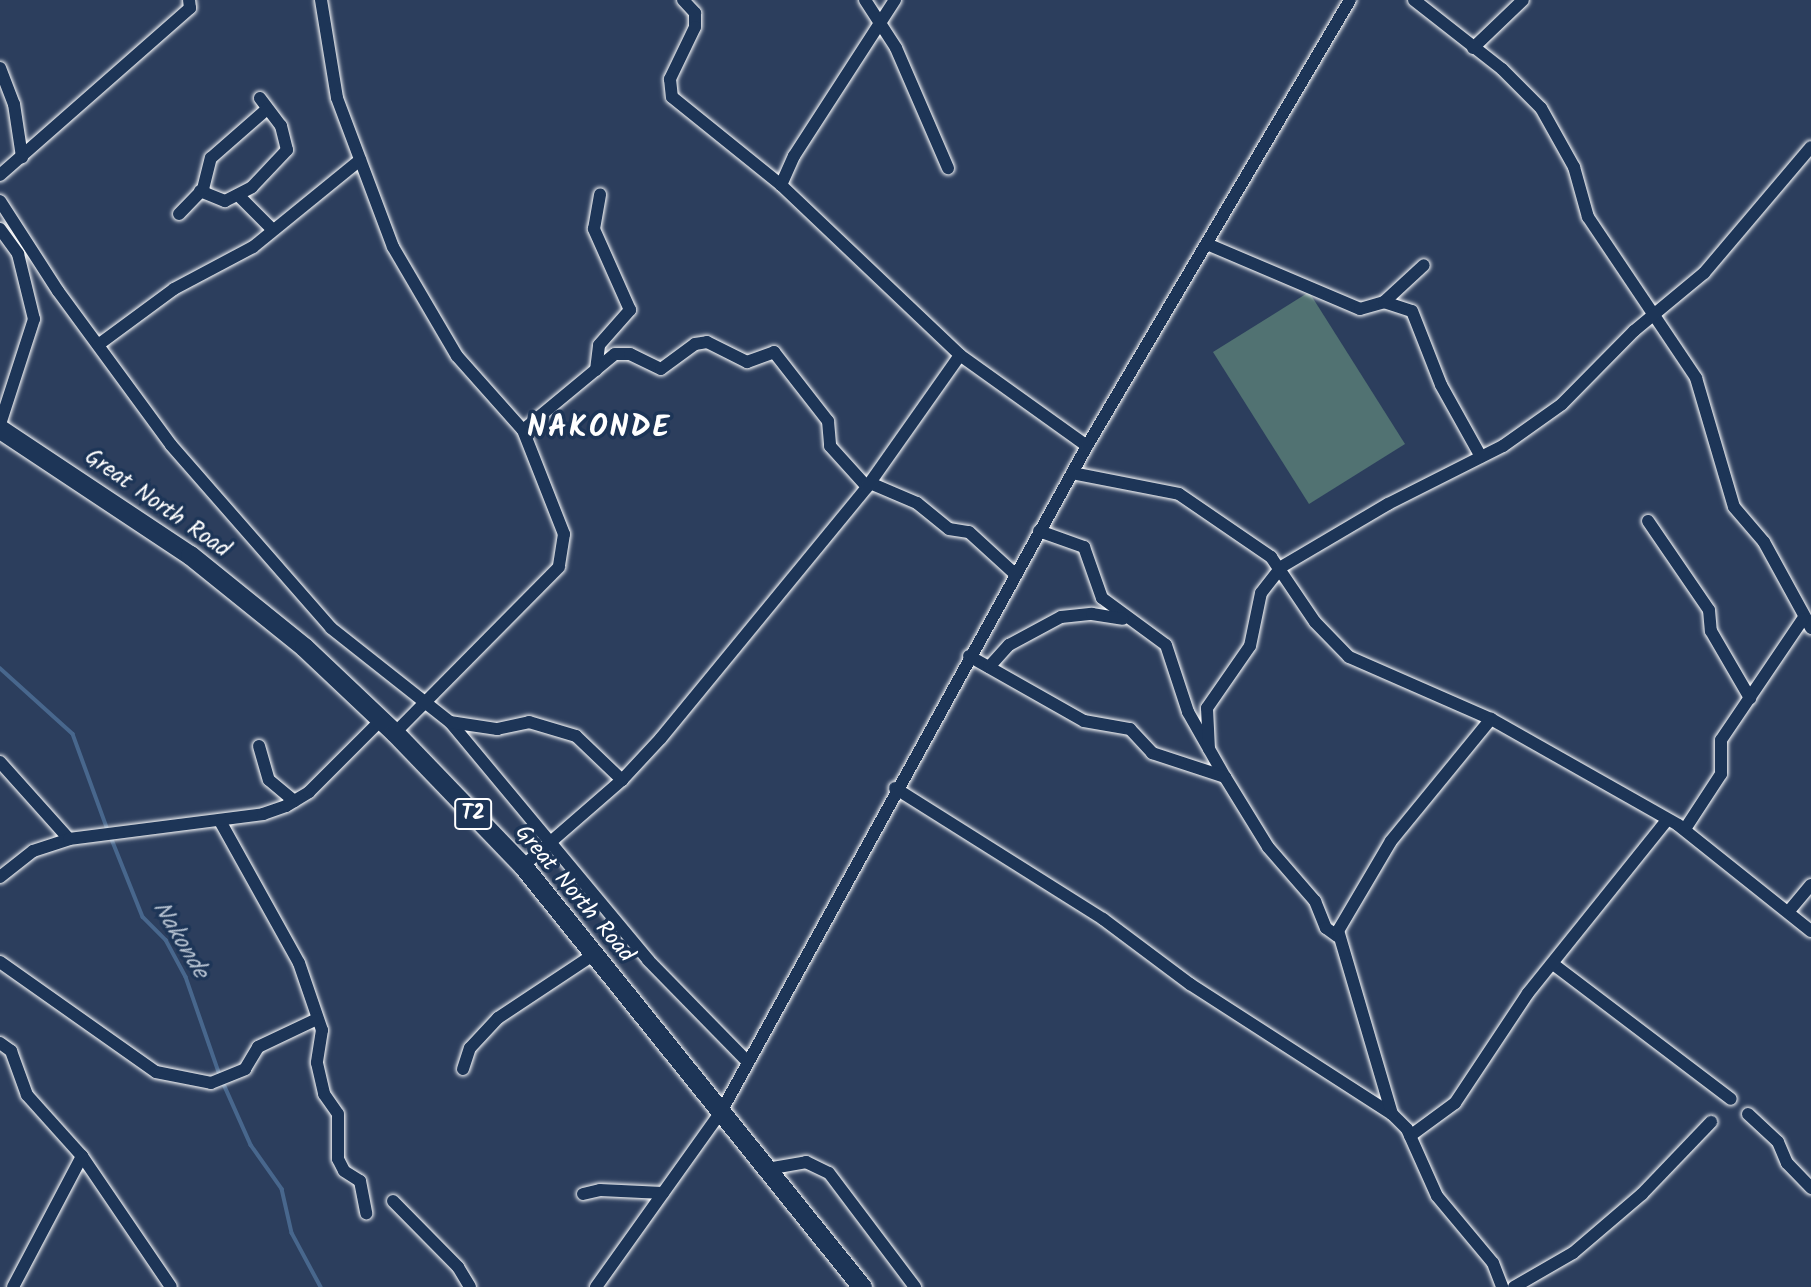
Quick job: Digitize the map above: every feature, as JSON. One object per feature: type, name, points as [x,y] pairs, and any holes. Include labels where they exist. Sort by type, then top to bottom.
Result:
[{"type":"highway","name":"Great North Road","points":[[0,426],[190,555],[304,647],[388,726],[523,866],[862,1287]]},
{"type":"street","points":[[0,175],[190,8],[189,0]]},
{"type":"street","points":[[0,877],[33,851],[69,839],[263,814],[294,801],[388,726],[426,703],[562,561],[564,534],[523,430],[457,356],[393,247],[330,69],[321,0]]},
{"type":"street","points":[[683,0],[695,13],[695,27],[668,83],[672,97],[781,185],[960,355],[1087,446]]},
{"type":"street","points":[[865,0],[878,24],[896,48],[948,168]]},
{"type":"street","points":[[781,185],[895,0]]},
{"type":"street","points":[[596,1287],[721,1112],[895,788],[1087,446],[1350,0]]},
{"type":"street","points":[[1414,0],[1541,108],[1574,167],[1588,218],[1696,377],[1734,507],[1776,560],[1807,623],[1721,740],[1720,778],[1694,808],[1685,829]]},
{"type":"street","points":[[1473,48],[1523,0]]},
{"type":"street","points":[[0,68],[14,104],[22,157]]},
{"type":"street","points":[[179,214],[200,191],[211,159],[263,103],[281,127],[287,150],[238,195],[225,201],[200,191]]},
{"type":"street","points":[[1209,749],[1207,708],[1250,646],[1261,593],[1281,568],[1481,457],[1562,404],[1652,314],[1703,273],[1811,147]]},
{"type":"street","points":[[99,345],[174,289],[242,254],[360,160]]},
{"type":"street","points":[[238,195],[273,230]]},
{"type":"street","points":[[596,370],[599,345],[630,310],[594,229],[600,195]]},
{"type":"street","points":[[0,201],[171,445],[331,628],[450,722],[648,960],[748,1062]]},
{"type":"street","points":[[0,229],[18,254],[34,319],[0,426]]},
{"type":"street","points":[[1207,244],[1351,308],[1384,302],[1412,311],[1441,385],[1481,457]]},
{"type":"street","points":[[1384,302],[1424,265]]},
{"type":"street","points":[[523,430],[621,353],[661,369],[695,344],[707,342],[747,362],[774,352],[828,421],[830,446],[869,485],[917,503],[949,529],[969,532],[1015,574]]},
{"type":"street","points":[[523,866],[622,780],[869,485],[960,355]]},
{"type":"street","points":[[1072,473],[1170,489],[1281,568],[1315,622],[1349,657],[1491,719],[1685,829],[1811,931]]},
{"type":"street","points":[[1648,521],[1709,610],[1711,631],[1751,698]]},
{"type":"street","points":[[1039,531],[1084,547],[1095,587],[1110,607],[1170,651],[1185,705],[1225,777],[1268,847],[1315,901],[1326,928],[1337,936]]},
{"type":"street","points":[[989,667],[1009,645],[1061,617],[1092,614],[1130,620]]},
{"type":"street","points":[[969,656],[1084,721],[1130,729],[1152,753],[1225,777]]},
{"type":"street","points":[[1392,1114],[1337,936],[1345,913],[1384,851],[1491,719]]},
{"type":"street","points":[[450,722],[497,729],[529,722],[576,736],[622,780]]},
{"type":"street","points":[[259,746],[267,778],[294,801]]},
{"type":"street","points":[[0,762],[69,839]]},
{"type":"street","points":[[895,788],[1103,919],[1190,984],[1392,1114],[1410,1136],[1434,1191],[1480,1242],[1502,1287]]},
{"type":"street","points":[[1410,1136],[1455,1103],[1553,964],[1667,820]]},
{"type":"street","points":[[220,821],[299,963],[322,1035],[317,1063],[324,1094],[338,1114],[338,1159],[344,1171],[360,1181],[366,1213]]},
{"type":"street","points":[[1789,911],[1811,886]]},
{"type":"street","points":[[463,1069],[470,1048],[499,1018],[593,955]]},
{"type":"street","points":[[0,962],[156,1072],[211,1083],[246,1069],[258,1047],[317,1019]]},
{"type":"street","points":[[1553,964],[1731,1099]]},
{"type":"street","points":[[0,1043],[11,1051],[27,1095],[82,1156],[171,1287]]},
{"type":"street","points":[[1748,1114],[1778,1142],[1787,1163],[1811,1188]]},
{"type":"street","points":[[1514,1287],[1573,1253],[1642,1194],[1711,1122]]},
{"type":"street","points":[[13,1287],[82,1156]]},
{"type":"street","points":[[767,1169],[806,1162],[830,1172],[915,1287]]},
{"type":"street","points":[[583,1194],[600,1190],[663,1193]]},
{"type":"street","points":[[393,1201],[470,1287]]},
{"type":"green space","points":[[1309,292],[1405,444],[1309,504],[1213,352]]},
{"type":"waterway","name":"Nakonde","points":[[0,668],[73,734],[108,830]]},
{"type":"waterway","name":"Nakonde","points":[[111,837],[143,917],[166,940],[186,977],[220,1075]]},
{"type":"waterway","name":"Nakonde","points":[[223,1082],[251,1145],[282,1189],[292,1233],[321,1287]]},
{"type":"district","name":"NAKONDE","points":[[599,428]]}]
